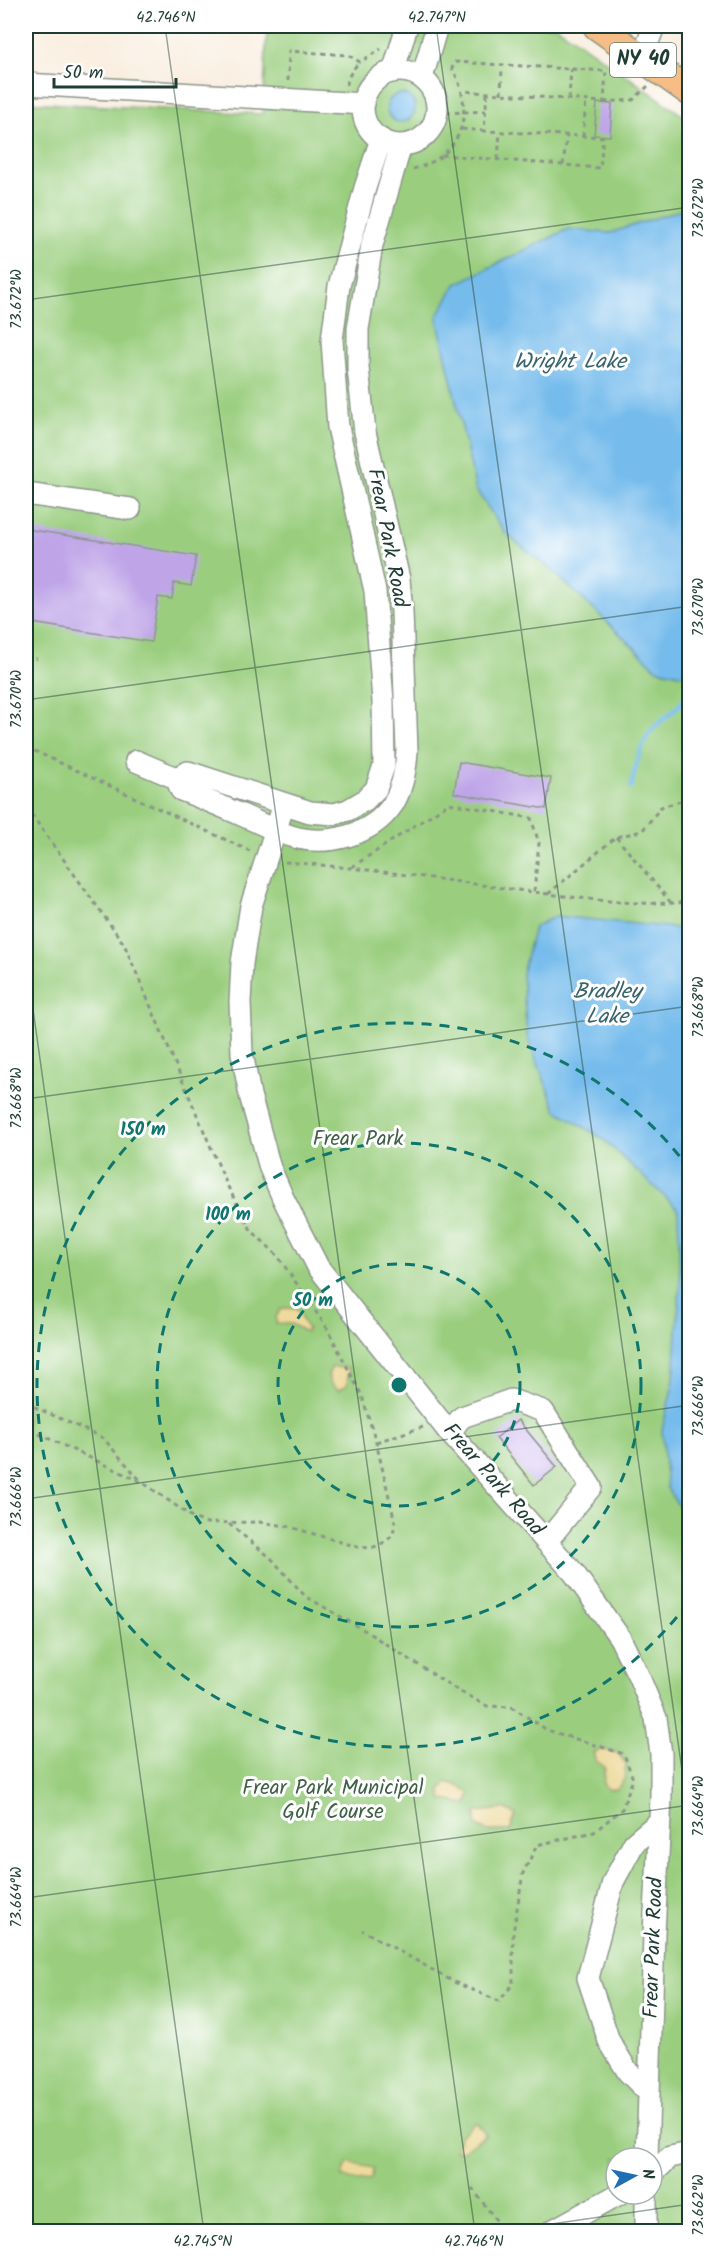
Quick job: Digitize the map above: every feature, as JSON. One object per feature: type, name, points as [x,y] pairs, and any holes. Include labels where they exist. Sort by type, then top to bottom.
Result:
[{"type":"main road","name":"NY 40","points":[[597,26],[690,92]]},
{"type":"street","points":[[393,72],[407,26]]},
{"type":"street","points":[[422,78],[437,26]]},
{"type":"street","points":[[642,59],[654,26]]},
{"type":"street","points":[[403,71],[422,78],[430,86],[435,97],[435,119],[430,129],[412,143],[391,142],[368,124],[364,104],[367,93],[373,83],[393,72],[403,71]]},
{"type":"street","points":[[26,84],[364,104]]},
{"type":"street","name":"Frear Park Road","points":[[176,778],[188,772],[324,815],[348,810],[372,795],[380,782],[384,766],[383,702],[375,591],[338,427],[332,340],[339,286],[364,188],[391,142]]},
{"type":"street","name":"Frear Park Road","points":[[136,761],[176,778],[181,790],[293,837],[334,839],[354,834],[371,826],[392,805],[399,790],[406,763],[399,579],[365,432],[358,368],[358,329],[370,254],[387,189],[391,142]]},
{"type":"street","points":[[26,494],[130,509]]},
{"type":"street","name":"Frear Park Road","points":[[284,804],[251,906],[242,963],[240,1002],[242,1053],[256,1123],[274,1178],[318,1267],[441,1428],[547,1541],[574,1573],[620,1638],[656,1718],[661,1754],[660,1821],[647,2146]]},
{"type":"street","points":[[441,1428],[462,1417],[511,1400],[543,1411],[591,1487],[547,1541]]},
{"type":"street","points":[[649,2093],[628,2072],[609,2041],[588,1978],[614,1882],[634,1843],[660,1821]]},
{"type":"street","points":[[664,2163],[670,2157],[690,2153]]},
{"type":"street","points":[[549,2232],[604,2202]]},
{"type":"street","points":[[646,2206],[646,2232]]},
{"type":"path","points":[[346,86],[360,62],[380,48],[386,50]]},
{"type":"path","points":[[288,84],[289,51],[348,55],[360,62]]},
{"type":"path","points":[[446,60],[606,71],[604,102]]},
{"type":"path","points":[[412,169],[426,166],[442,154],[457,139],[462,129],[463,91],[452,68],[455,62]]},
{"type":"path","points":[[501,94],[502,65]]},
{"type":"path","points":[[569,99],[572,69]]},
{"type":"path","points":[[463,91],[604,102],[633,100],[650,85]]},
{"type":"path","points":[[484,131],[487,93]]},
{"type":"path","points":[[583,136],[586,100]]},
{"type":"path","points":[[446,113],[486,111]]},
{"type":"path","points":[[442,154],[600,168],[603,137],[462,129]]},
{"type":"path","points":[[498,159],[500,132]]},
{"type":"path","points":[[563,165],[567,135]]},
{"type":"path","points":[[26,657],[37,659]]},
{"type":"path","points":[[683,724],[690,727]]},
{"type":"path","points":[[26,747],[255,853]]},
{"type":"path","points":[[548,894],[616,837],[642,831],[661,807],[684,800],[690,804]]},
{"type":"path","points":[[351,867],[449,803],[531,818],[539,843],[534,892]]},
{"type":"path","points":[[26,807],[124,944],[227,1185],[251,1230],[277,1255],[327,1328],[362,1396],[376,1442],[395,1522],[393,1535],[386,1542],[374,1548],[361,1548],[287,1526],[259,1522],[207,1522],[195,1519],[142,1482],[26,1428]]},
{"type":"path","points":[[616,837],[672,904]]},
{"type":"path","points":[[280,861],[351,867],[606,901],[672,904],[690,902]]},
{"type":"path","points":[[26,1403],[103,1438],[142,1482]]},
{"type":"path","points":[[376,1442],[441,1428]]},
{"type":"path","points":[[228,1522],[271,1558],[305,1596],[364,1630],[459,1692],[487,1706],[513,1707],[547,1730],[624,1754],[633,1779],[622,1809],[594,1832],[537,1845],[522,1873],[513,1933],[513,1984],[499,2001],[454,1982],[362,1930]]},
{"type":"path","points":[[472,2188],[505,2232]]},
{"type":"green space","name":"Frear Park","points":[[267,26],[556,26],[689,120],[689,2231],[26,2231],[26,102],[263,114]]},
{"type":"sand","points":[[281,1309],[296,1309],[301,1314],[308,1329],[306,1332],[291,1324],[276,1323],[276,1317]]},
{"type":"sand","points":[[332,1367],[349,1368],[347,1385],[339,1390],[331,1384],[328,1375]]},
{"type":"sand","points":[[601,1749],[618,1753],[626,1764],[624,1780],[617,1789],[608,1789],[603,1784],[605,1767],[596,1761],[593,1753]]},
{"type":"sand","points":[[446,1782],[457,1785],[470,1793],[467,1804],[442,1800],[441,1789]]},
{"type":"sand","points":[[504,1809],[516,1815],[510,1831],[487,1831],[476,1825],[476,1812]]},
{"type":"sand","points":[[476,2122],[486,2135],[463,2150],[456,2151],[459,2137]]},
{"type":"sand","points":[[348,2163],[374,2168],[371,2179],[358,2181],[342,2177]]},
{"type":"water","points":[[401,94],[411,98],[415,108],[411,118],[401,122],[391,118],[387,108],[391,98]]},
{"type":"water","name":"Wright Lake","points":[[690,207],[689,676],[657,669],[557,575],[506,534],[476,490],[437,317],[456,284],[568,229],[610,233]]},
{"type":"water","name":"Bradley Lake","points":[[556,916],[677,928],[689,926],[689,1523],[667,1488],[662,1430],[674,1380],[680,1284],[678,1209],[602,1138],[556,1110],[527,1036],[522,974],[534,927]]},
{"type":"building","points":[[597,103],[612,104],[610,136],[594,135]]},
{"type":"building","points":[[26,529],[196,556],[191,586],[174,583],[172,599],[158,597],[151,642],[26,622]]},
{"type":"building","points":[[459,762],[551,778],[546,809],[454,793]]},
{"type":"building","points":[[518,1420],[557,1467],[534,1485],[496,1438]]},
{"type":"waterway","points":[[631,788],[646,739],[659,722],[676,709],[690,688]]},
{"type":"park label","name":"Frear Park Municipal Golf Course","points":[[333,1800]]}]
